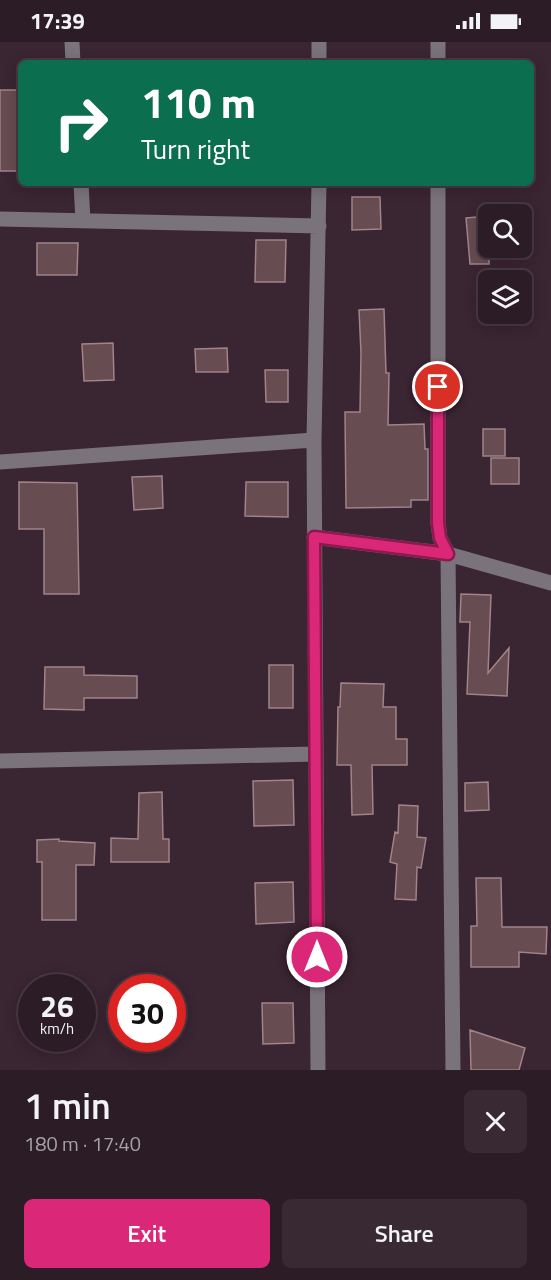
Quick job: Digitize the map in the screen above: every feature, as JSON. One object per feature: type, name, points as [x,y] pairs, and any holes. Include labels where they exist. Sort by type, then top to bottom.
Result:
[{"type":"street","points":[[72,42],[73,60]]},
{"type":"street","points":[[318,42],[319,60]]},
{"type":"street","points":[[438,42],[438,60]]},
{"type":"street","points":[[81,186],[83,221]]},
{"type":"street","points":[[318,1070],[314,440],[319,186]]},
{"type":"street","points":[[438,186],[438,523],[440,538],[448,554],[453,1070]]},
{"type":"street","points":[[0,219],[319,226]]},
{"type":"street","points":[[0,462],[314,440]]},
{"type":"street","points":[[314,537],[448,554],[551,583]]},
{"type":"street","points":[[0,761],[316,754]]},
{"type":"building","points":[[0,90],[18,90],[18,171],[0,171]]},
{"type":"building","points":[[352,197],[380,197],[381,229],[352,230]]},
{"type":"building","points":[[478,217],[478,258],[489,258],[489,264],[470,264],[466,218]]},
{"type":"building","points":[[256,240],[286,240],[285,282],[255,282]]},
{"type":"building","points":[[37,243],[78,243],[77,275],[37,275]]},
{"type":"building","points":[[384,309],[386,373],[389,373],[388,425],[424,424],[425,449],[428,449],[428,500],[411,500],[411,507],[346,508],[345,412],[360,412],[359,310]]},
{"type":"building","points":[[113,343],[114,380],[84,381],[82,344]]},
{"type":"building","points":[[227,348],[228,372],[196,372],[195,349]]},
{"type":"building","points":[[265,370],[288,370],[288,402],[266,402]]},
{"type":"building","points":[[483,429],[505,429],[505,456],[483,456]]},
{"type":"building","points":[[491,458],[519,458],[519,484],[491,484]]},
{"type":"building","points":[[162,476],[163,508],[134,510],[132,477]]},
{"type":"building","points":[[19,482],[77,483],[79,594],[44,594],[44,529],[19,529]]},
{"type":"building","points":[[246,482],[288,482],[288,517],[245,516]]},
{"type":"building","points":[[461,594],[491,595],[488,673],[509,648],[507,696],[467,694],[470,622],[460,622]]},
{"type":"building","points":[[269,665],[293,665],[293,708],[269,708]]},
{"type":"building","points":[[45,667],[84,667],[84,675],[137,676],[137,698],[84,698],[84,710],[44,709]]},
{"type":"building","points":[[341,683],[384,684],[383,707],[396,707],[396,739],[407,739],[407,765],[372,765],[373,814],[352,815],[351,765],[337,765],[338,707],[340,707]]},
{"type":"building","points":[[293,780],[294,825],[254,826],[253,781]]},
{"type":"building","points":[[488,782],[489,810],[465,811],[465,783]]},
{"type":"building","points":[[162,792],[163,839],[169,839],[169,862],[111,862],[111,838],[138,839],[139,793]]},
{"type":"building","points":[[399,805],[418,806],[417,837],[426,838],[421,868],[417,867],[416,900],[395,899],[397,864],[390,862],[395,832],[398,833]]},
{"type":"building","points":[[59,839],[59,841],[95,843],[94,865],[76,865],[76,920],[42,920],[42,862],[37,862],[37,840]]},
{"type":"building","points":[[476,878],[501,878],[502,927],[547,927],[546,954],[519,952],[519,967],[471,967],[471,926],[477,926]]},
{"type":"building","points":[[293,882],[294,922],[256,924],[255,883]]},
{"type":"building","points":[[262,1003],[293,1003],[294,1043],[263,1044]]},
{"type":"building","points":[[470,1030],[525,1048],[519,1070],[471,1070]]},
{"type":"route","points":[[317,957],[314,537],[448,554],[440,538],[438,523],[438,387]]}]
